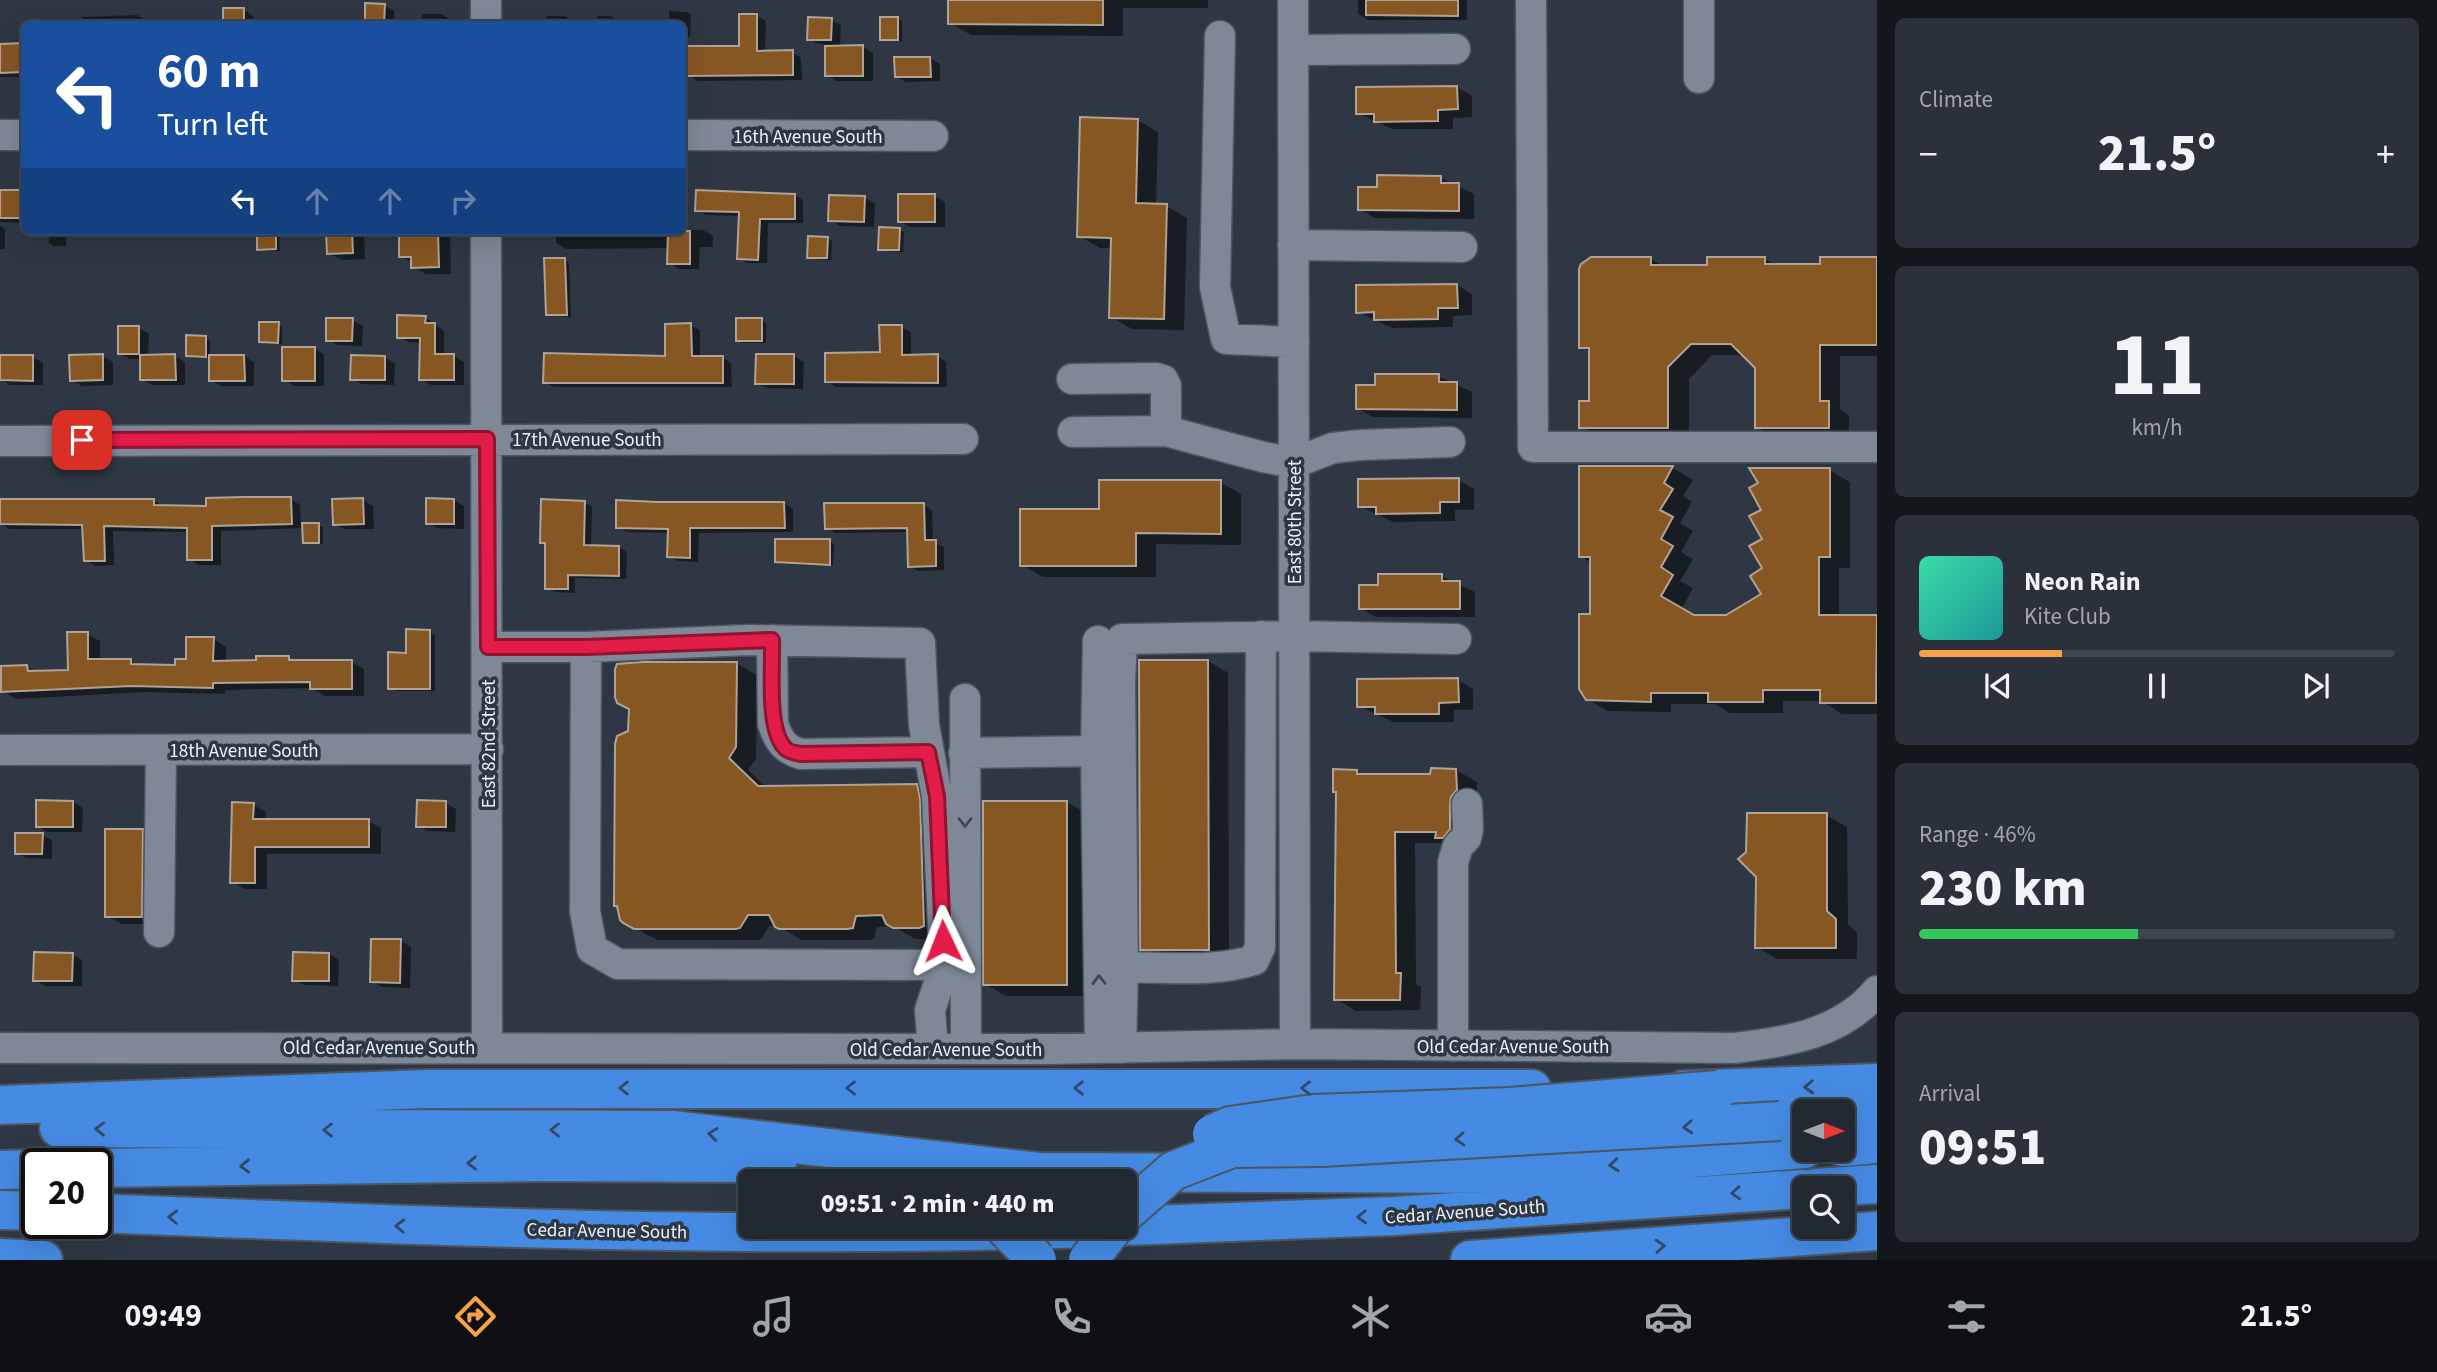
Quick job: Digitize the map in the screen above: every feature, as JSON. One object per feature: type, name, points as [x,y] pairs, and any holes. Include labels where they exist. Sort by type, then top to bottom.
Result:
[{"type":"highway","points":[[0,1080],[281,1080],[426,1089]]},
{"type":"highway","points":[[1137,1179],[1167,1155],[1230,1126],[1271,1119],[1313,1114],[1510,1107],[1718,1090],[1877,1083]]},
{"type":"highway","points":[[0,1105],[426,1089],[1718,1090]]},
{"type":"highway","points":[[1855,1118],[1877,1117]]},
{"type":"highway","points":[[0,1128],[673,1130],[1039,1172],[1514,1174]]},
{"type":"highway","points":[[1137,1203],[1174,1171],[1232,1149],[1792,1130]]},
{"type":"highway","points":[[1137,1189],[1514,1174],[1792,1131]]},
{"type":"highway","points":[[1855,1146],[1877,1144]]},
{"type":"highway","points":[[112,1168],[540,1162],[806,1163],[885,1169]]},
{"type":"highway","points":[[0,1170],[21,1169]]},
{"type":"highway","points":[[1855,1185],[1877,1184]]},
{"type":"highway","name":"Cedar Avenue South","points":[[1137,1226],[1394,1216],[1792,1190]]},
{"type":"highway","points":[[0,1210],[21,1211]]},
{"type":"highway","points":[[468,1228],[738,1213]]},
{"type":"highway","name":"Cedar Avenue South","points":[[112,1214],[468,1228],[738,1232]]},
{"type":"highway","points":[[1470,1260],[1877,1231]]},
{"type":"highway","points":[[1016,1239],[1037,1260]]},
{"type":"highway","points":[[1070,1260],[1082,1239]]},
{"type":"highway","points":[[1088,1260],[1106,1239]]},
{"type":"highway","points":[[0,1258],[43,1260]]},
{"type":"street","points":[[486,0],[486,21]]},
{"type":"street","name":"East 80th Street","points":[[1293,0],[1295,1044]]},
{"type":"street","points":[[1531,0],[1534,447],[1877,447]]},
{"type":"street","points":[[1699,0],[1699,78]]},
{"type":"street","points":[[1220,36],[1215,287],[1226,339],[1294,342]]},
{"type":"street","points":[[1293,50],[1455,50]]},
{"type":"street","points":[[0,135],[21,135]]},
{"type":"street","name":"16th Avenue South","points":[[686,135],[933,136]]},
{"type":"street","name":"East 82nd Street","points":[[486,235],[487,1047]]},
{"type":"street","points":[[1293,245],[1462,247]]},
{"type":"street","points":[[1072,379],[1163,380],[1166,386],[1166,431]]},
{"type":"street","points":[[1073,432],[1166,431],[1294,463],[1333,448],[1450,442]]},
{"type":"street","name":"17th Avenue South","points":[[0,441],[963,439]]},
{"type":"street","points":[[1123,967],[1212,967],[1242,963],[1254,960],[1260,947],[1261,636]]},
{"type":"street","points":[[1110,1048],[1123,967],[1120,683],[1122,639],[1294,636],[1457,639]]},
{"type":"street","points":[[488,647],[586,647],[772,640],[920,643],[924,725],[937,796],[944,965],[930,1010],[933,1049]]},
{"type":"street","points":[[772,640],[774,724],[778,737],[787,750],[801,754],[928,752]]},
{"type":"street","points":[[1098,642],[1097,751],[1110,1048]]},
{"type":"street","points":[[586,647],[585,911],[592,949],[618,964],[944,965]]},
{"type":"street","points":[[965,699],[966,1049]]},
{"type":"street","name":"18th Avenue South","points":[[0,750],[488,749]]},
{"type":"street","points":[[159,932],[161,750]]},
{"type":"street","points":[[964,753],[1097,751]]},
{"type":"street","points":[[1453,1045],[1453,863],[1458,846],[1466,838],[1467,804]]},
{"type":"street","name":"Old Cedar Avenue South","points":[[0,1048],[966,1049],[1295,1044],[1734,1048],[1782,1042],[1816,1033],[1846,1018],[1877,990]]},
{"type":"building","points":[[948,0],[1103,0],[1103,25],[948,24]]},
{"type":"building","points":[[1366,0],[1458,0],[1458,16],[1366,15]]},
{"type":"building","points":[[365,3],[385,4],[384,21],[365,21]]},
{"type":"building","points":[[223,8],[244,8],[244,21],[223,21]]},
{"type":"building","points":[[739,14],[757,14],[757,51],[793,50],[793,75],[687,76],[687,46],[739,46]]},
{"type":"building","points":[[808,17],[832,18],[831,40],[807,40]]},
{"type":"building","points":[[880,17],[898,17],[898,40],[880,40]]},
{"type":"building","points":[[21,43],[21,72],[0,73],[0,44]]},
{"type":"building","points":[[863,45],[863,76],[825,76],[825,46]]},
{"type":"building","points":[[894,57],[930,57],[931,77],[895,77]]},
{"type":"building","points":[[1457,86],[1458,109],[1438,110],[1438,121],[1374,122],[1374,114],[1356,114],[1356,87]]},
{"type":"building","points":[[1080,117],[1138,119],[1136,203],[1167,204],[1164,319],[1109,318],[1111,238],[1077,237]]},
{"type":"building","points":[[1377,175],[1441,176],[1441,183],[1459,183],[1459,211],[1358,210],[1358,187],[1377,187]]},
{"type":"building","points":[[0,190],[21,190],[21,218],[0,218]]},
{"type":"building","points":[[696,190],[795,194],[795,219],[760,219],[758,260],[737,259],[739,212],[695,211]]},
{"type":"building","points":[[898,194],[935,194],[935,222],[898,222]]},
{"type":"building","points":[[829,195],[865,196],[864,222],[828,221]]},
{"type":"building","points":[[879,227],[900,228],[899,250],[878,250]]},
{"type":"building","points":[[686,231],[690,231],[690,264],[667,264],[668,235],[686,235]]},
{"type":"building","points":[[257,235],[276,235],[276,249],[257,250]]},
{"type":"building","points":[[326,235],[352,235],[353,253],[327,254]]},
{"type":"building","points":[[399,235],[438,235],[439,267],[411,268],[411,257],[399,257]]},
{"type":"building","points":[[808,236],[828,237],[827,258],[807,258]]},
{"type":"building","points":[[1591,257],[1651,257],[1651,265],[1707,265],[1707,257],[1765,257],[1765,264],[1820,264],[1820,257],[1877,257],[1877,345],[1820,345],[1820,401],[1829,401],[1829,428],[1755,428],[1755,368],[1731,344],[1691,344],[1668,367],[1668,428],[1579,428],[1579,401],[1589,401],[1589,348],[1579,348],[1579,269],[1581,264]]},
{"type":"building","points":[[544,258],[565,258],[567,315],[546,315]]},
{"type":"building","points":[[1457,284],[1458,308],[1438,308],[1438,319],[1374,320],[1374,312],[1356,313],[1356,285]]},
{"type":"building","points":[[397,315],[426,316],[425,323],[435,323],[435,354],[454,354],[454,380],[419,380],[420,338],[397,338]]},
{"type":"building","points":[[326,318],[353,318],[352,341],[326,341]]},
{"type":"building","points":[[736,318],[762,318],[762,341],[736,341]]},
{"type":"building","points":[[259,322],[279,322],[278,343],[259,342]]},
{"type":"building","points":[[691,323],[692,356],[723,356],[723,383],[543,383],[544,353],[665,356],[665,324]]},
{"type":"building","points":[[879,325],[902,325],[902,355],[938,354],[938,383],[825,382],[825,353],[880,352]]},
{"type":"building","points":[[118,326],[139,326],[139,354],[118,354]]},
{"type":"building","points":[[186,335],[206,336],[206,357],[186,356]]},
{"type":"building","points":[[282,347],[315,347],[315,381],[282,381]]},
{"type":"building","points":[[103,354],[103,380],[70,381],[69,355]]},
{"type":"building","points":[[175,354],[176,380],[140,380],[140,355]]},
{"type":"building","points":[[756,354],[794,354],[794,384],[755,384]]},
{"type":"building","points":[[0,355],[33,355],[33,381],[0,380]]},
{"type":"building","points":[[209,355],[244,355],[245,381],[209,381]]},
{"type":"building","points":[[351,355],[385,356],[385,380],[350,380]]},
{"type":"building","points":[[1375,374],[1439,374],[1439,382],[1457,382],[1457,410],[1356,409],[1356,385],[1375,385]]},
{"type":"building","points":[[1579,466],[1673,466],[1664,483],[1673,489],[1660,510],[1673,517],[1661,539],[1673,546],[1661,567],[1673,575],[1661,596],[1694,615],[1726,615],[1761,594],[1750,576],[1762,568],[1749,546],[1762,539],[1749,516],[1761,510],[1749,488],[1758,483],[1749,468],[1830,468],[1830,557],[1819,557],[1819,615],[1877,615],[1876,703],[1820,703],[1820,690],[1763,690],[1763,702],[1708,702],[1708,693],[1651,693],[1651,702],[1586,700],[1579,689],[1579,614],[1590,614],[1590,557],[1579,557]]},
{"type":"building","points":[[1459,478],[1459,502],[1440,502],[1440,513],[1376,514],[1376,507],[1358,507],[1358,479]]},
{"type":"building","points":[[1099,480],[1221,480],[1221,534],[1136,533],[1136,566],[1020,566],[1020,509],[1099,509]]},
{"type":"building","points":[[291,497],[292,524],[212,526],[212,560],[187,560],[187,528],[104,526],[105,561],[84,561],[82,525],[0,524],[0,499],[154,499],[154,505],[206,506],[206,498]]},
{"type":"building","points":[[363,498],[364,524],[333,525],[332,499]]},
{"type":"building","points":[[426,498],[454,499],[454,524],[426,524]]},
{"type":"building","points":[[541,499],[585,501],[584,545],[619,546],[619,576],[568,575],[568,589],[545,589],[545,543],[540,543]]},
{"type":"building","points":[[616,500],[784,502],[785,528],[690,528],[690,558],[667,557],[668,529],[616,528]]},
{"type":"building","points":[[824,503],[924,503],[925,540],[936,540],[936,566],[908,567],[907,528],[825,529]]},
{"type":"building","points":[[302,523],[319,523],[319,543],[303,543]]},
{"type":"building","points":[[775,539],[830,539],[830,565],[775,562]]},
{"type":"building","points":[[1378,574],[1442,574],[1442,581],[1460,581],[1460,609],[1359,609],[1359,585],[1378,585]]},
{"type":"building","points":[[406,629],[430,630],[430,689],[388,689],[388,652],[406,653]]},
{"type":"building","points":[[67,632],[88,632],[88,659],[131,659],[131,664],[175,665],[175,659],[186,659],[186,637],[214,637],[213,661],[256,660],[256,656],[289,656],[289,660],[352,660],[352,689],[310,689],[310,682],[213,683],[213,688],[131,686],[1,692],[1,666],[27,665],[28,671],[68,670]]},
{"type":"building","points":[[1139,660],[1208,660],[1209,950],[1140,950]]},
{"type":"building","points":[[737,662],[736,747],[729,758],[758,786],[917,784],[920,798],[924,926],[893,928],[886,924],[882,915],[856,916],[853,928],[847,929],[779,929],[769,915],[748,915],[740,928],[736,929],[634,929],[623,923],[617,906],[614,906],[615,744],[617,736],[628,731],[629,709],[617,703],[615,669],[617,664]]},
{"type":"building","points":[[1458,678],[1459,702],[1439,703],[1439,714],[1375,714],[1375,707],[1357,707],[1357,679]]},
{"type":"building","points":[[1431,768],[1456,769],[1457,790],[1451,797],[1450,829],[1443,838],[1435,838],[1436,832],[1395,832],[1396,973],[1401,973],[1400,1000],[1334,1000],[1336,792],[1333,792],[1333,769],[1357,770],[1357,774],[1430,774]]},
{"type":"building","points":[[36,800],[73,801],[73,827],[36,827]]},
{"type":"building","points":[[417,800],[446,801],[446,827],[416,827]]},
{"type":"building","points":[[983,801],[1067,801],[1067,985],[983,985]]},
{"type":"building","points":[[232,802],[254,803],[253,819],[369,819],[369,847],[255,847],[255,883],[230,883]]},
{"type":"building","points":[[1747,813],[1827,813],[1827,911],[1836,919],[1836,948],[1755,948],[1756,877],[1738,859],[1746,852]]},
{"type":"building","points":[[105,829],[143,829],[142,917],[105,917]]},
{"type":"building","points":[[15,833],[43,833],[42,854],[15,854]]},
{"type":"building","points":[[371,939],[401,939],[400,983],[370,982]]},
{"type":"building","points":[[34,952],[73,953],[72,981],[33,981]]},
{"type":"building","points":[[293,952],[329,953],[329,981],[292,981]]},
{"type":"route","points":[[82,440],[487,439],[488,647],[586,647],[772,640],[774,724],[778,737],[787,750],[801,754],[928,752],[937,796],[943,941]]}]
